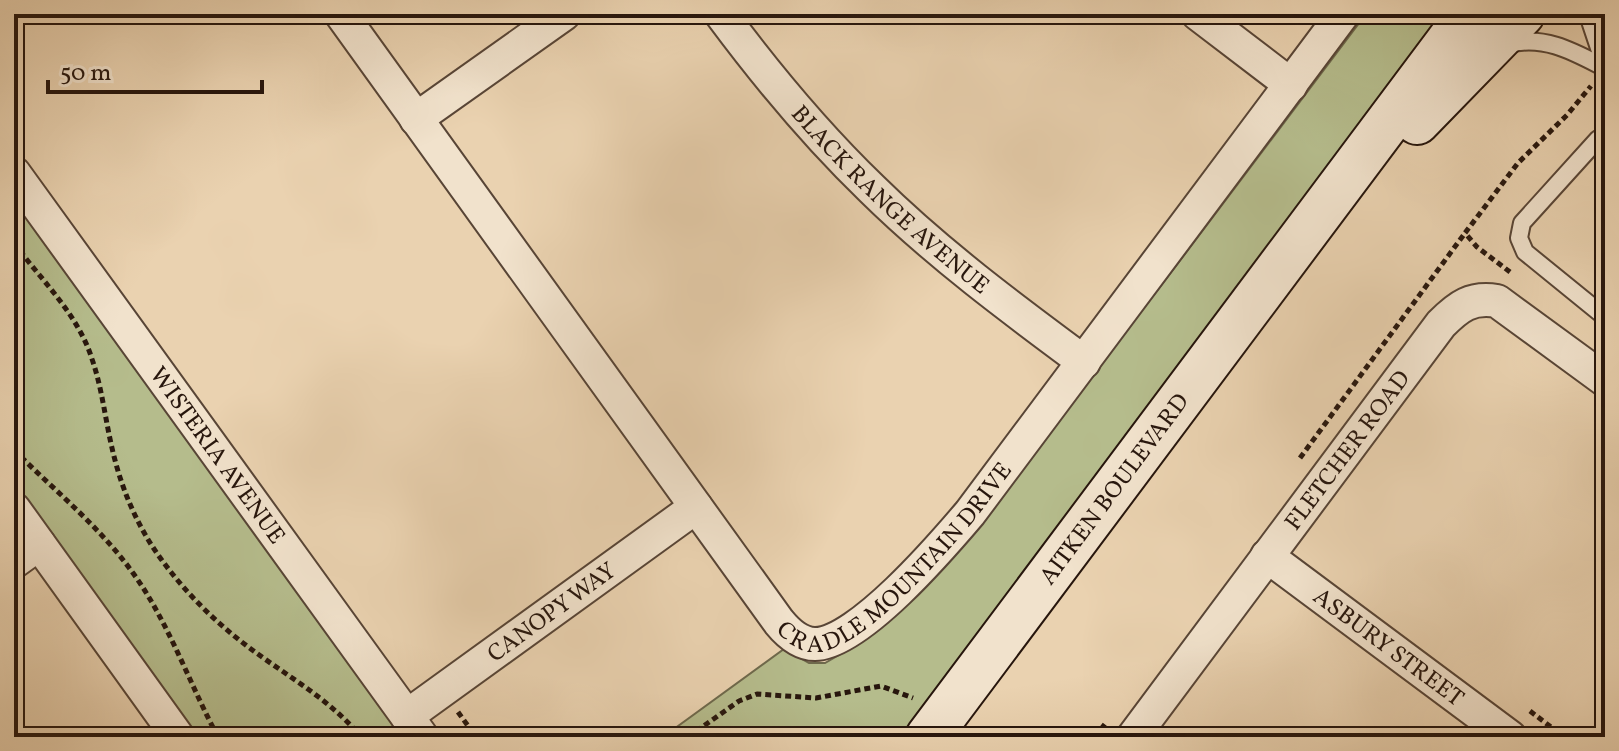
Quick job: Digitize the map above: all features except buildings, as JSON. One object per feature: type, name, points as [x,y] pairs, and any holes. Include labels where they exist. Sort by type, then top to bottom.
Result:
[{"type":"main road","name":"AITKEN BOULEVARD","points":[[923,719],[1301,240],[1478,32],[1522,14]]},
{"type":"street","name":"CRADLE MOUNTAIN DRIVE","points":[[341,14],[787,632],[806,643],[816,644],[836,640],[862,622],[948,539],[1343,14]]},
{"type":"street","points":[[416,119],[564,14]]},
{"type":"street","name":"BLACK RANGE AVENUE","points":[[721,14],[769,77],[872,190],[971,277],[1084,362]]},
{"type":"street","points":[[1198,14],[1291,85]]},
{"type":"street","name":"WISTERIA AVENUE","points":[[14,173],[414,726]]},
{"type":"street","name":"FLETCHER ROAD","points":[[1133,737],[1441,324],[1468,301],[1481,298],[1497,301],[1605,380]]},
{"type":"street","name":"CANOPY WAY","points":[[414,726],[696,507]]},
{"type":"street","points":[[14,509],[27,553],[178,737]]},
{"type":"street","name":"ASBURY STREET","points":[[1267,556],[1510,737]]},
{"type":"lane","points":[[1590,14],[1605,67]]},
{"type":"lane","points":[[1478,32],[1543,41],[1566,48],[1605,67]]},
{"type":"lane","points":[[1603,138],[1522,223],[1519,238],[1525,252],[1605,317]]},
{"type":"path","points":[[14,243],[84,337],[99,382],[123,489],[160,557],[213,618],[325,702],[361,737]]},
{"type":"path","points":[[14,450],[85,518],[134,574],[218,737]]},
{"type":"path","points":[[688,737],[739,701],[757,694],[816,698],[881,686],[923,719]]},
{"type":"green space","points":[[1366,14],[1441,14],[909,737],[663,737],[784,649],[809,663],[825,663],[851,648],[925,586],[1160,287]]},
{"type":"green space","points":[[14,199],[407,737],[196,737],[14,485]]}]
